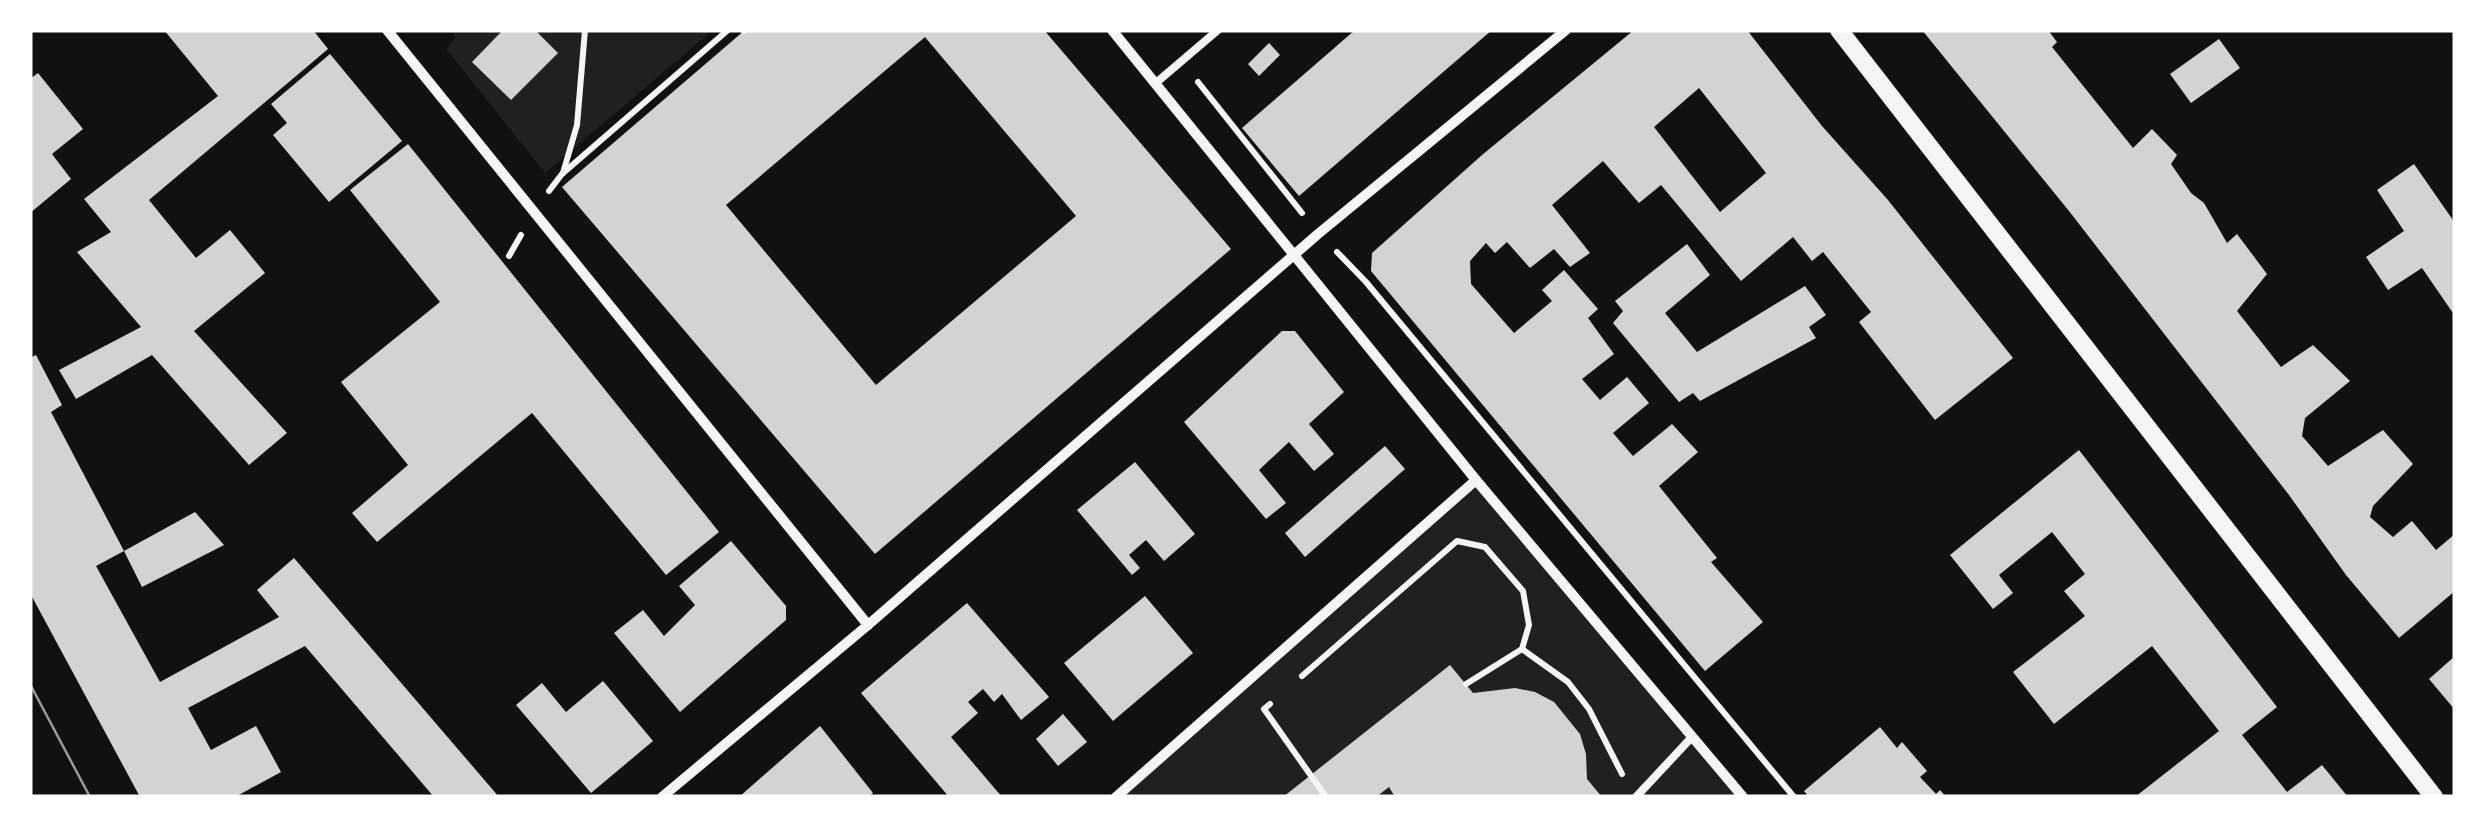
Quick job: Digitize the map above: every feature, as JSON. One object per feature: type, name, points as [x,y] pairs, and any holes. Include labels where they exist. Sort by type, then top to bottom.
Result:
[{"type":"street","points":[[387,30],[868,625]]},
{"type":"street","points":[[1112,30],[1476,480],[1742,797]]},
{"type":"street","points":[[662,797],[868,625],[1318,234],[1566,30]]},
{"type":"street","points":[[1839,30],[2434,797]]},
{"type":"street","points":[[1116,797],[1476,480]]},
{"type":"lane","points":[[1157,82],[1218,30]]},
{"type":"lane","points":[[1636,797],[1692,737]]},
{"type":"path","points":[[562,174],[577,124],[585,30]]},
{"type":"path","points":[[509,256],[534,211],[562,174],[728,30]]},
{"type":"path","points":[[1181,61],[1318,234],[1366,282],[1794,797]]},
{"type":"path","points":[[1294,683],[1457,541],[1485,546],[1523,591],[1529,625],[1522,649],[1466,684]]},
{"type":"path","points":[[1522,649],[1568,682],[1589,710],[1625,781]]},
{"type":"path","points":[[1278,696],[1264,709],[1326,797]]},
{"type":"shaded area","points":[[450,30],[713,30],[545,173],[446,49],[456,37]]},
{"type":"shaded area","points":[[1476,480],[1743,797],[1109,797],[1439,513]]},
{"type":"building","points":[[164,30],[313,30],[328,49],[149,200],[196,258],[230,230],[265,273],[194,331],[287,433],[249,465],[152,355],[76,399],[59,370],[141,327],[77,252],[111,232],[84,199],[218,96]]},
{"type":"building","points":[[503,30],[535,30],[558,53],[511,100],[472,62]]},
{"type":"building","points":[[745,30],[1044,30],[1231,249],[875,554],[562,187]],"holes":[[[925,37],[1076,216],[876,385],[726,205]]]},
{"type":"building","points":[[1355,30],[1492,30],[1299,196],[1242,128]]},
{"type":"building","points":[[1634,30],[1747,30],[2013,358],[1935,420],[1859,322],[1871,312],[1823,252],[1812,261],[1793,237],[1741,281],[1661,185],[1639,203],[1603,161],[1552,205],[1590,253],[1570,267],[1554,249],[1530,268],[1507,242],[1495,253],[1486,243],[1470,261],[1471,284],[1514,333],[1552,301],[1542,290],[1564,270],[1598,309],[1588,318],[1614,354],[1582,379],[1600,400],[1627,377],[1649,403],[1613,433],[1633,456],[1672,424],[1698,452],[1659,486],[1717,558],[1711,562],[1763,622],[1705,671],[1371,271],[1372,253],[1482,155]],"holes":[[[1699,88],[1766,173],[1720,212],[1654,127]]]},
{"type":"building","points":[[1922,30],[2048,30],[2057,42],[2052,47],[2133,148],[2152,129],[2177,155],[2171,164],[2191,193],[2204,203],[2227,243],[2237,234],[2267,274],[2237,311],[2281,367],[2313,345],[2350,381],[2305,418],[2302,436],[2328,466],[2383,430],[2413,464],[2373,506],[2370,517],[2393,537],[2412,521],[2436,550],[2455,534],[2455,591],[2399,638],[2346,575],[2289,495],[2069,211]]},
{"type":"building","points":[[2219,39],[2240,68],[2191,103],[2170,74]]},
{"type":"building","points":[[1269,43],[1280,55],[1259,76],[1248,64]]},
{"type":"building","points":[[330,54],[402,141],[329,202],[273,135],[287,123],[271,104]]},
{"type":"building","points":[[38,73],[83,129],[52,154],[71,179],[30,213],[30,79]]},
{"type":"building","points":[[408,144],[719,532],[666,575],[532,413],[377,542],[352,513],[408,465],[341,382],[440,302],[350,190]]},
{"type":"building","points":[[2414,164],[2455,223],[2455,316],[2422,268],[2388,290],[2366,257],[2404,231],[2377,190]]},
{"type":"building","points":[[1687,244],[1710,275],[1665,313],[1697,352],[1805,286],[1826,315],[1809,327],[1816,338],[1700,401],[1693,393],[1679,402],[1613,323],[1623,311],[1615,301]]},
{"type":"building","points":[[1282,331],[1295,331],[1344,392],[1309,424],[1334,454],[1314,471],[1289,442],[1259,470],[1286,503],[1266,519],[1184,422]]},
{"type":"building","points":[[36,355],[62,405],[51,412],[124,551],[96,566],[160,682],[279,617],[257,590],[294,558],[499,797],[434,797],[305,646],[188,708],[211,750],[256,726],[281,772],[235,797],[140,797],[30,593],[30,358]]},
{"type":"building","points":[[1385,446],[1405,469],[1305,557],[1285,533]]},
{"type":"building","points":[[2079,450],[2277,707],[2242,735],[2287,792],[2322,765],[2348,797],[2135,797],[2219,731],[2152,646],[2054,724],[2013,672],[2085,616],[2064,591],[2085,574],[2052,532],[1999,575],[2013,593],[1993,609],[1950,555]]},
{"type":"building","points":[[1135,462],[1195,534],[1164,561],[1146,540],[1129,555],[1140,568],[1132,575],[1077,510]]},
{"type":"building","points":[[195,512],[224,545],[142,587],[124,551]]},
{"type":"building","points":[[731,541],[786,606],[786,620],[680,712],[614,633],[643,610],[664,636],[695,605],[679,586]]},
{"type":"building","points":[[1145,596],[1193,653],[1113,721],[1064,663]]},
{"type":"building","points":[[967,603],[1049,697],[1021,720],[1002,694],[994,702],[983,689],[968,702],[978,713],[951,737],[1002,797],[949,797],[861,693]]},
{"type":"building","points":[[2455,656],[2455,710],[2429,679]]},
{"type":"building","points":[[1450,665],[1473,693],[1515,688],[1554,702],[1580,734],[1587,779],[1602,797],[1395,797],[1389,787],[1376,797],[1283,797]]},
{"type":"building","points":[[603,681],[653,741],[591,793],[516,705],[542,683],[566,712]]},
{"type":"building","points":[[1063,714],[1087,742],[1058,766],[1036,739]]},
{"type":"building","points":[[820,726],[873,793],[868,797],[739,797]]},
{"type":"building","points":[[1880,727],[1897,748],[1902,742],[1927,771],[1920,777],[1936,794],[1940,790],[1946,797],[1809,797],[1804,791]]},
{"type":"tram line","points":[[30,684],[90,797]]}]
